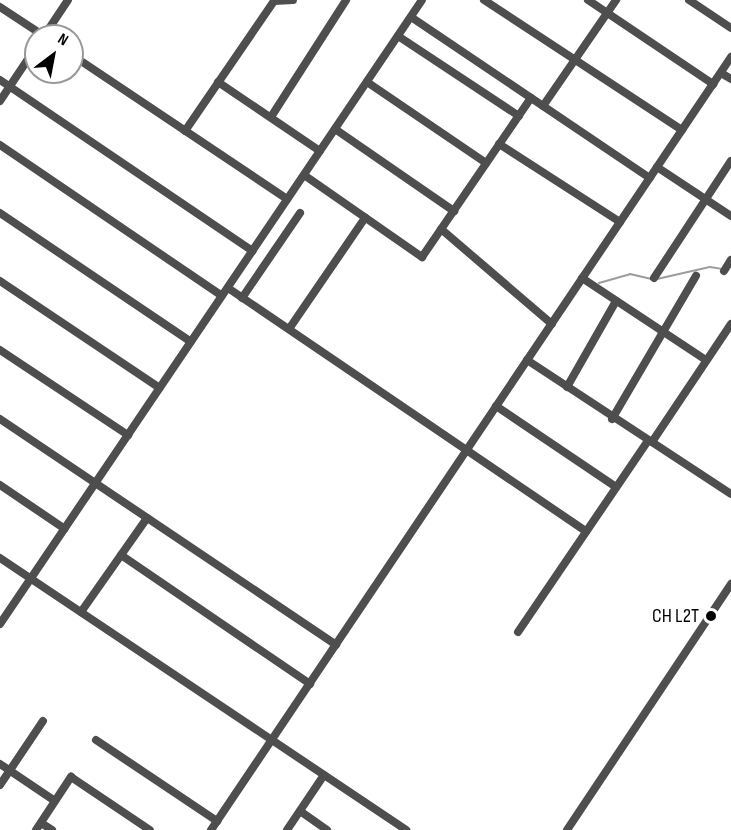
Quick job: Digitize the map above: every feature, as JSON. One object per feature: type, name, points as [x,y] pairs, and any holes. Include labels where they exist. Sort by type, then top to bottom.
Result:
[{"type":"street","points":[[52,24],[68,0]]},
{"type":"street","points":[[185,131],[274,1],[293,0]]},
{"type":"street","points":[[271,117],[346,0]]},
{"type":"street","points":[[0,624],[422,0]]},
{"type":"street","points":[[484,0],[682,130]]},
{"type":"street","points":[[588,0],[713,84]]},
{"type":"street","points":[[543,106],[616,0]]},
{"type":"street","points":[[689,0],[731,28]]},
{"type":"street","points":[[0,6],[26,24]]},
{"type":"street","points":[[411,17],[650,178]]},
{"type":"street","points":[[398,36],[519,116]]},
{"type":"street","points":[[211,830],[731,57]]},
{"type":"street","points":[[84,63],[287,199]]},
{"type":"street","points":[[0,100],[24,65]]},
{"type":"street","points":[[721,73],[731,80]]},
{"type":"street","points":[[0,80],[253,251]]},
{"type":"street","points":[[218,82],[320,151]]},
{"type":"street","points":[[367,82],[486,164]]},
{"type":"street","points":[[304,175],[422,257],[531,98]]},
{"type":"street","points":[[335,129],[454,211]]},
{"type":"street","points":[[499,144],[620,222]]},
{"type":"street","points":[[0,145],[222,296]]},
{"type":"street","points":[[654,278],[731,161]]},
{"type":"street","points":[[657,167],[731,216]]},
{"type":"street","points":[[0,213],[191,342]]},
{"type":"street","points":[[242,298],[300,213]]},
{"type":"street","points":[[289,329],[365,218]]},
{"type":"street","points":[[441,229],[552,324]]},
{"type":"street","points":[[724,271],[731,260]]},
{"type":"street","points":[[612,419],[696,276]]},
{"type":"street","points":[[582,278],[706,360]]},
{"type":"street","points":[[0,281],[160,388]]},
{"type":"street","points":[[228,288],[586,531]]},
{"type":"street","points":[[567,387],[616,301]]},
{"type":"street","points":[[518,632],[616,487],[731,324]]},
{"type":"street","points":[[0,350],[128,435]]},
{"type":"street","points":[[527,360],[612,419],[731,494]]},
{"type":"street","points":[[496,406],[616,487]]},
{"type":"street","points":[[0,419],[336,645]]},
{"type":"street","points":[[0,485],[65,529]]},
{"type":"street","points":[[81,612],[147,518]]},
{"type":"street","points":[[121,555],[310,684]]},
{"type":"street","points":[[0,558],[324,775],[396,827],[406,830]]},
{"type":"street","points":[[567,830],[731,584]]},
{"type":"street","points":[[0,785],[44,721]]},
{"type":"street","points":[[96,740],[217,821]]},
{"type":"street","points":[[0,764],[55,801]]},
{"type":"street","points":[[287,830],[324,775]]},
{"type":"street","points":[[52,830],[39,826],[72,777],[150,830]]},
{"type":"street","points":[[300,811],[327,830]]},
{"type":"waterway","points":[[657,279],[710,267],[722,269]]},
{"type":"waterway","points":[[599,283],[630,274],[651,279]]},
{"type":"place","name":"CH L2T","points":[[711,616]]}]
